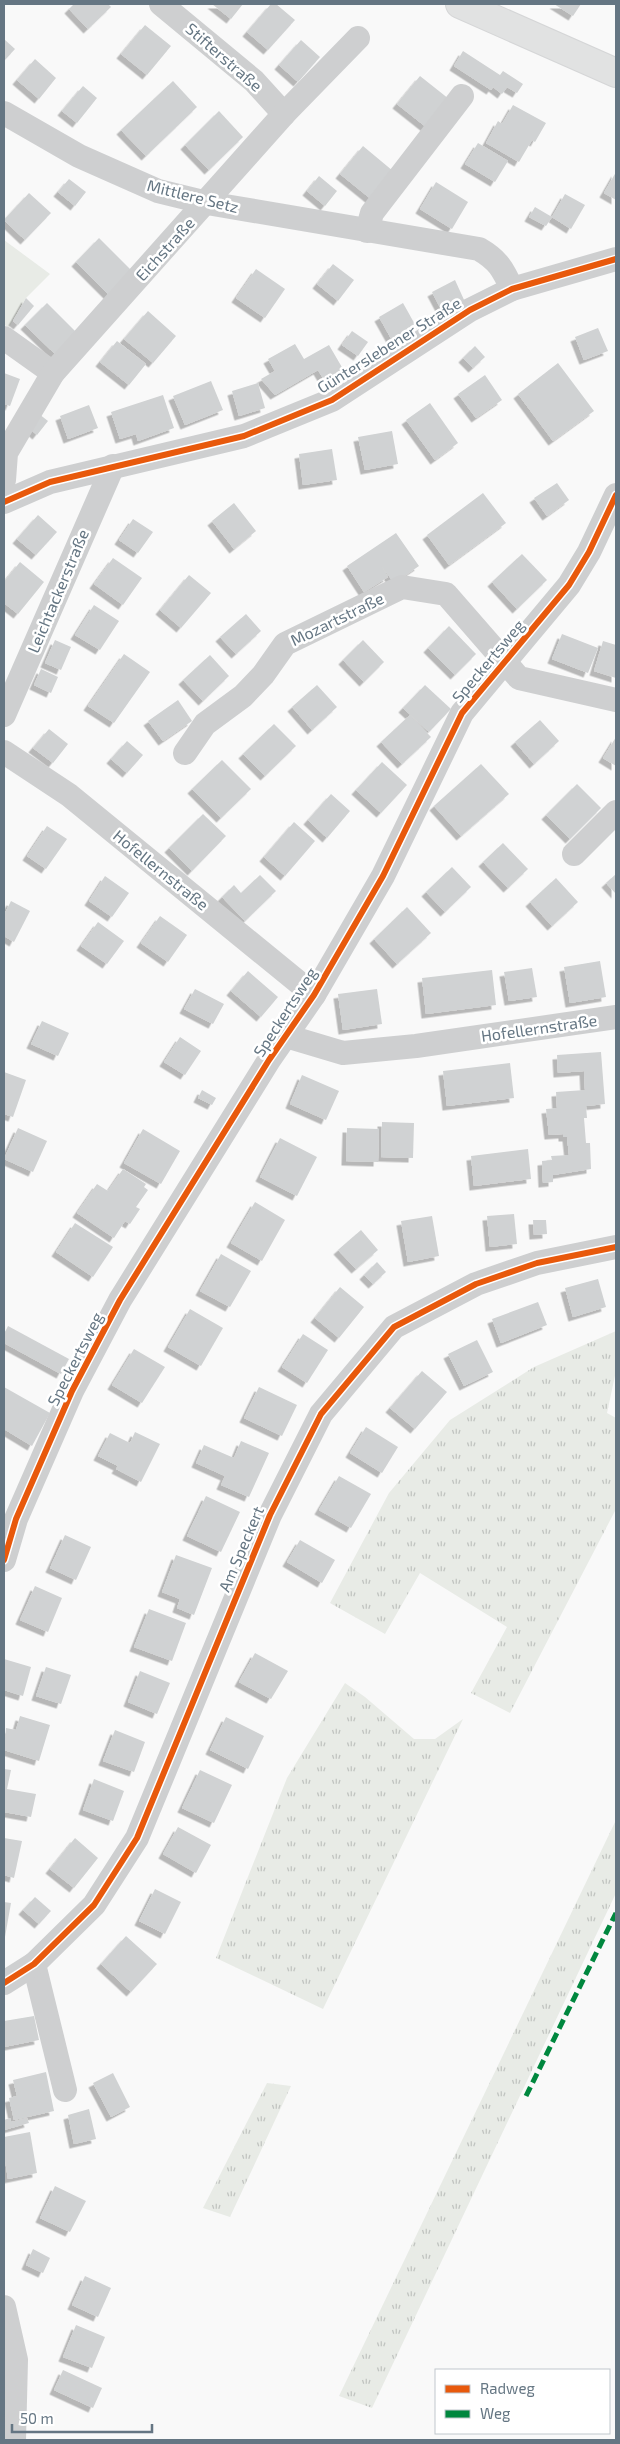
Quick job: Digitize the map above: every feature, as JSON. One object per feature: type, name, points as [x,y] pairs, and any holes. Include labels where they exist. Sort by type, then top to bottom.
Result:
[{"type":"main road","points":[[460,4],[616,73]]},
{"type":"street","name":"Stifterstraße","points":[[161,4],[254,81],[284,114]]},
{"type":"street","name":"Eichstraße","points":[[4,480],[6,453],[53,373],[207,203],[284,114],[358,38]]},
{"type":"street","points":[[367,231],[372,213],[462,96]]},
{"type":"street","name":"Mittlere Setz","points":[[4,113],[79,156],[158,191],[207,203],[479,249],[493,257],[502,268],[512,289]]},
{"type":"street","name":"Günterslebener Straße","points":[[4,502],[50,482],[244,436],[332,400],[470,310],[512,289],[616,259]]},
{"type":"street","points":[[4,338],[53,373]]},
{"type":"street","name":"Leichtackerstraße","points":[[4,715],[113,466]]},
{"type":"street","name":"Speckertsweg","points":[[4,1560],[16,1520],[72,1391],[120,1300],[286,1036],[314,995],[383,876],[462,714],[569,585],[589,552],[616,495]]},
{"type":"street","name":"Mozartstraße","points":[[185,753],[205,724],[243,696],[263,675],[285,644],[402,587],[446,594],[520,678],[616,700]]},
{"type":"street","name":"Hofellernstraße","points":[[4,752],[69,795],[314,995]]},
{"type":"street","points":[[574,854],[616,812]]},
{"type":"street","name":"Hofellernstraße","points":[[286,1036],[343,1053],[416,1046],[616,1017]]},
{"type":"street","name":"Am Speckert","points":[[4,1983],[34,1964],[94,1905],[137,1838],[270,1515],[321,1414],[394,1327],[476,1284],[537,1263],[616,1247]]},
{"type":"street","points":[[34,1964],[65,2090]]},
{"type":"street","points":[[5,2322],[16,2360],[14,2440]]},
{"type":"green space","points":[[4,240],[50,274],[26,298],[9,327],[4,325]]},
{"type":"green space","points":[[616,1331],[616,1371],[607,1413],[616,1418],[616,1509],[510,1713],[471,1693],[507,1627],[420,1573],[385,1634],[330,1603],[389,1493],[450,1420],[534,1367]]},
{"type":"green space","points":[[345,1683],[365,1697],[414,1739],[435,1739],[463,1719],[323,2009],[216,1958],[287,1778]]},
{"type":"green space","points":[[616,1820],[616,1893],[372,2408],[339,2396]]},
{"type":"green space","points":[[267,2083],[291,2086],[230,2217],[203,2208]]},
{"type":"building","points":[[74,4],[108,4],[111,7],[88,29],[69,9]]},
{"type":"building","points":[[212,4],[243,4],[231,19]]},
{"type":"building","points":[[271,4],[276,4],[295,20],[268,50],[247,32]]},
{"type":"building","points":[[554,4],[581,4],[573,16]]},
{"type":"building","points":[[145,25],[171,46],[147,75],[121,54]]},
{"type":"building","points":[[4,39],[15,49],[4,61]]},
{"type":"building","points":[[301,40],[320,57],[298,82],[279,65]]},
{"type":"building","points":[[463,51],[500,75],[503,71],[523,84],[517,93],[507,87],[502,94],[493,87],[491,90],[454,66]]},
{"type":"building","points":[[35,59],[56,78],[39,99],[17,80]]},
{"type":"building","points":[[420,76],[449,99],[426,127],[397,104]]},
{"type":"building","points":[[173,81],[197,107],[146,156],[121,130]]},
{"type":"building","points":[[83,86],[97,98],[77,123],[62,111]]},
{"type":"building","points":[[513,105],[546,123],[535,142],[532,140],[519,162],[486,143],[498,121],[502,124]]},
{"type":"building","points":[[219,111],[243,137],[209,170],[185,145]]},
{"type":"building","points":[[478,143],[508,161],[495,182],[465,164]]},
{"type":"building","points":[[363,146],[393,171],[371,199],[340,174]]},
{"type":"building","points":[[616,172],[616,200],[604,193]]},
{"type":"building","points":[[319,176],[337,191],[325,206],[307,191]]},
{"type":"building","points":[[69,179],[86,192],[75,206],[58,192]]},
{"type":"building","points":[[436,182],[468,202],[452,229],[420,209]]},
{"type":"building","points":[[29,193],[51,213],[25,240],[4,220]]},
{"type":"building","points":[[565,194],[585,205],[571,229],[552,217]]},
{"type":"building","points":[[535,207],[552,217],[546,226],[529,217]]},
{"type":"building","points":[[99,238],[133,272],[109,295],[76,262]]},
{"type":"building","points":[[333,264],[354,280],[338,301],[317,284]]},
{"type":"building","points":[[256,269],[285,289],[265,318],[236,298]]},
{"type":"building","points":[[455,280],[465,302],[443,313],[432,292]]},
{"type":"building","points":[[26,298],[34,306],[18,325],[13,321]]},
{"type":"building","points":[[47,303],[76,332],[55,354],[25,325]]},
{"type":"building","points":[[403,303],[417,328],[393,342],[379,317]]},
{"type":"building","points":[[148,311],[176,336],[153,363],[124,339]]},
{"type":"building","points":[[598,328],[608,351],[584,360],[575,337]]},
{"type":"building","points":[[352,331],[368,342],[358,356],[342,345]]},
{"type":"building","points":[[117,341],[146,364],[129,385],[100,362]]},
{"type":"building","points":[[295,344],[304,359],[329,345],[343,369],[324,380],[318,370],[275,395],[261,379],[275,371],[268,359]]},
{"type":"building","points":[[475,346],[485,357],[473,368],[463,358]]},
{"type":"building","points":[[558,363],[594,411],[553,441],[518,394]]},
{"type":"building","points":[[4,373],[20,379],[10,406],[4,404]]},
{"type":"building","points":[[485,375],[502,400],[476,418],[458,394]]},
{"type":"building","points":[[211,381],[223,410],[185,425],[173,396]]},
{"type":"building","points":[[258,383],[265,408],[239,416],[232,391]]},
{"type":"building","points":[[163,395],[174,428],[138,441],[136,434],[120,439],[111,412]]},
{"type":"building","points":[[430,403],[458,443],[435,460],[406,420]]},
{"type":"building","points":[[89,405],[98,428],[68,439],[60,416]]},
{"type":"building","points":[[39,414],[48,421],[37,435],[28,427]]},
{"type":"building","points":[[392,431],[398,464],[365,470],[358,437]]},
{"type":"building","points":[[332,449],[337,480],[303,485],[299,454]]},
{"type":"building","points":[[557,483],[569,500],[547,516],[534,498]]},
{"type":"building","points":[[483,493],[506,523],[449,565],[427,535]]},
{"type":"building","points":[[234,503],[256,531],[234,549],[212,521]]},
{"type":"building","points":[[38,515],[57,532],[36,555],[17,539]]},
{"type":"building","points":[[133,519],[153,532],[138,553],[119,540]]},
{"type":"building","points":[[396,533],[419,566],[394,583],[381,565],[388,577],[364,592],[347,566]]},
{"type":"building","points":[[522,554],[547,580],[517,609],[492,582]]},
{"type":"building","points":[[113,558],[142,578],[123,605],[94,584]]},
{"type":"building","points":[[20,562],[44,582],[18,614],[4,603],[4,582]]},
{"type":"building","points":[[189,575],[211,593],[181,628],[160,610]]},
{"type":"building","points":[[94,605],[119,621],[100,650],[75,635]]},
{"type":"building","points":[[246,614],[261,631],[236,654],[220,637]]},
{"type":"building","points":[[449,626],[476,654],[455,675],[428,648]]},
{"type":"building","points":[[562,634],[598,648],[588,673],[552,659]]},
{"type":"building","points":[[55,640],[71,647],[61,670],[45,663]]},
{"type":"building","points":[[363,640],[384,662],[364,682],[343,660]]},
{"type":"building","points":[[603,641],[616,645],[616,678],[594,671]]},
{"type":"building","points":[[124,654],[150,672],[114,723],[88,706]]},
{"type":"building","points":[[210,655],[229,676],[203,701],[183,680]]},
{"type":"building","points":[[41,669],[58,677],[51,693],[34,685]]},
{"type":"building","points":[[317,685],[337,707],[312,730],[292,707]]},
{"type":"building","points":[[425,685],[451,709],[429,732],[403,708]]},
{"type":"building","points":[[178,700],[192,721],[163,741],[148,721]]},
{"type":"building","points":[[410,715],[431,737],[402,764],[381,742]]},
{"type":"building","points":[[540,720],[559,741],[534,764],[515,742]]},
{"type":"building","points":[[274,724],[296,746],[265,776],[243,754]]},
{"type":"building","points":[[49,729],[68,744],[53,763],[33,748]]},
{"type":"building","points":[[616,737],[616,766],[603,758]]},
{"type":"building","points":[[127,741],[143,755],[127,773],[111,759]]},
{"type":"building","points":[[222,760],[251,789],[221,818],[192,789]]},
{"type":"building","points":[[382,762],[407,785],[381,813],[356,790]]},
{"type":"building","points":[[481,764],[509,794],[461,836],[434,806]]},
{"type":"building","points":[[577,784],[601,808],[570,839],[546,815]]},
{"type":"building","points":[[331,794],[350,811],[327,838],[308,820]]},
{"type":"building","points":[[203,814],[226,836],[192,871],[169,848]]},
{"type":"building","points":[[294,822],[315,841],[285,876],[264,857]]},
{"type":"building","points":[[47,826],[67,839],[46,869],[27,856]]},
{"type":"building","points":[[503,843],[528,869],[508,888],[483,862]]},
{"type":"building","points":[[452,867],[471,887],[445,912],[426,892]]},
{"type":"building","points":[[616,874],[616,894],[606,883]]},
{"type":"building","points":[[260,875],[276,891],[245,921],[222,897],[234,885],[241,893]]},
{"type":"building","points":[[105,876],[129,893],[112,917],[89,901]]},
{"type":"building","points":[[556,878],[578,902],[552,926],[530,902]]},
{"type":"building","points":[[11,901],[30,911],[14,942],[4,936],[4,915]]},
{"type":"building","points":[[407,907],[431,933],[397,964],[374,939]]},
{"type":"building","points":[[160,916],[187,935],[168,962],[141,943]]},
{"type":"building","points":[[98,922],[124,941],[107,964],[81,946]]},
{"type":"building","points":[[600,961],[606,997],[570,1003],[564,967]]},
{"type":"building","points":[[532,968],[537,997],[509,1001],[504,972]]},
{"type":"building","points":[[492,970],[496,1005],[426,1014],[422,978]]},
{"type":"building","points":[[248,971],[278,997],[261,1017],[231,991]]},
{"type":"building","points":[[195,989],[224,1004],[213,1024],[184,1009]]},
{"type":"building","points":[[377,989],[382,1024],[343,1030],[338,994]]},
{"type":"building","points":[[42,1021],[69,1033],[58,1056],[31,1044]]},
{"type":"building","points":[[180,1037],[201,1051],[185,1075],[164,1062]]},
{"type":"building","points":[[601,1052],[605,1104],[586,1106],[587,1118],[584,1118],[586,1143],[590,1143],[591,1169],[553,1175],[553,1182],[543,1183],[542,1161],[552,1160],[551,1156],[569,1155],[567,1137],[563,1137],[563,1134],[549,1135],[546,1109],[557,1108],[556,1092],[585,1090],[584,1071],[558,1073],[557,1055]]},
{"type":"building","points":[[510,1063],[514,1098],[447,1106],[443,1071]]},
{"type":"building","points":[[4,1072],[26,1080],[13,1117],[4,1114]]},
{"type":"building","points":[[302,1075],[339,1091],[326,1120],[290,1104]]},
{"type":"building","points":[[202,1090],[216,1098],[212,1105],[198,1098]]},
{"type":"building","points":[[382,1122],[414,1123],[413,1158],[381,1157]]},
{"type":"building","points":[[18,1128],[47,1141],[33,1172],[4,1159]]},
{"type":"building","points":[[347,1128],[379,1129],[378,1162],[346,1161]]},
{"type":"building","points":[[143,1129],[180,1151],[161,1184],[124,1163]]},
{"type":"building","points":[[280,1138],[317,1157],[297,1196],[260,1177]]},
{"type":"building","points":[[528,1149],[531,1179],[474,1186],[471,1156]]},
{"type":"building","points":[[123,1169],[146,1184],[144,1187],[148,1190],[136,1207],[140,1209],[130,1224],[125,1221],[114,1238],[77,1213],[97,1184],[108,1191]]},
{"type":"building","points":[[255,1202],[285,1220],[262,1261],[231,1243]]},
{"type":"building","points":[[514,1214],[517,1244],[490,1247],[487,1216]]},
{"type":"building","points":[[432,1216],[439,1256],[408,1262],[401,1221]]},
{"type":"building","points":[[533,1220],[546,1220],[547,1234],[534,1235]]},
{"type":"building","points":[[75,1223],[113,1247],[93,1277],[56,1252]]},
{"type":"building","points":[[361,1230],[378,1250],[356,1269],[338,1250]]},
{"type":"building","points":[[221,1254],[251,1271],[230,1307],[200,1291]]},
{"type":"building","points":[[377,1262],[386,1272],[373,1284],[364,1275]]},
{"type":"building","points":[[598,1279],[606,1307],[573,1317],[565,1288]]},
{"type":"building","points":[[340,1287],[364,1307],[339,1338],[315,1318]]},
{"type":"building","points":[[538,1302],[547,1325],[501,1343],[492,1319]]},
{"type":"building","points":[[190,1309],[223,1328],[201,1366],[168,1347]]},
{"type":"building","points":[[8,1326],[69,1359],[61,1374],[4,1343],[4,1334]]},
{"type":"building","points":[[303,1334],[328,1350],[307,1383],[282,1367]]},
{"type":"building","points":[[477,1340],[493,1372],[464,1386],[448,1354]]},
{"type":"building","points":[[134,1349],[165,1367],[142,1403],[112,1385]]},
{"type":"building","points":[[422,1371],[447,1392],[415,1429],[390,1408]]},
{"type":"building","points":[[4,1387],[50,1413],[32,1446],[4,1429]]},
{"type":"building","points":[[259,1387],[297,1405],[282,1436],[244,1418]]},
{"type":"building","points":[[366,1427],[398,1447],[382,1473],[350,1453]]},
{"type":"building","points":[[135,1432],[160,1444],[141,1482],[116,1469],[118,1466],[98,1456],[110,1433],[130,1443]]},
{"type":"building","points":[[241,1441],[269,1453],[249,1497],[221,1485],[225,1476],[196,1463],[204,1445],[234,1458]]},
{"type":"building","points":[[339,1476],[371,1494],[351,1528],[319,1510]]},
{"type":"building","points":[[206,1496],[240,1512],[221,1552],[187,1536]]},
{"type":"building","points":[[65,1535],[91,1547],[76,1580],[50,1568]]},
{"type":"building","points":[[300,1540],[335,1560],[322,1583],[287,1562]]},
{"type":"building","points":[[176,1555],[212,1568],[194,1615],[177,1608],[180,1599],[162,1592]]},
{"type":"building","points":[[35,1586],[62,1598],[48,1632],[20,1620]]},
{"type":"building","points":[[149,1609],[186,1623],[172,1661],[134,1647]]},
{"type":"building","points":[[255,1653],[288,1671],[271,1699],[239,1682]]},
{"type":"building","points":[[4,1659],[31,1667],[23,1696],[4,1690]]},
{"type":"building","points":[[46,1667],[71,1675],[61,1704],[36,1696]]},
{"type":"building","points":[[140,1671],[170,1683],[157,1714],[128,1702]]},
{"type":"building","points":[[20,1716],[50,1725],[39,1761],[4,1750],[6,1728],[16,1730]]},
{"type":"building","points":[[226,1717],[264,1736],[248,1769],[210,1750]]},
{"type":"building","points":[[115,1730],[145,1742],[134,1772],[103,1761]]},
{"type":"building","points":[[4,1769],[11,1770],[7,1789],[36,1794],[31,1817],[4,1812]]},
{"type":"building","points":[[200,1770],[232,1785],[214,1823],[182,1808]]},
{"type":"building","points":[[94,1779],[124,1791],[113,1821],[83,1810]]},
{"type":"building","points":[[178,1827],[211,1845],[196,1873],[163,1854]]},
{"type":"building","points":[[4,1838],[22,1841],[14,1878],[4,1875]]},
{"type":"building","points":[[75,1838],[98,1858],[74,1888],[50,1869]]},
{"type":"building","points":[[155,1889],[181,1902],[165,1934],[139,1921]]},
{"type":"building","points":[[35,1897],[51,1911],[39,1924],[23,1910]]},
{"type":"building","points":[[4,1902],[11,1903],[5,1937],[4,1937]]},
{"type":"building","points":[[126,1936],[157,1964],[131,1992],[101,1964]]},
{"type":"building","points":[[34,2016],[39,2040],[4,2047],[4,2021]]},
{"type":"building","points":[[46,2072],[54,2111],[14,2120],[9,2098],[17,2096],[13,2080]]},
{"type":"building","points":[[113,2073],[130,2107],[111,2117],[93,2083]]},
{"type":"building","points":[[89,2109],[96,2139],[74,2144],[68,2115]]},
{"type":"building","points":[[10,2118],[11,2122],[27,2118],[29,2123],[4,2130],[4,2120]]},
{"type":"building","points":[[30,2132],[37,2173],[8,2179],[4,2154],[4,2137]]},
{"type":"building","points":[[55,2186],[86,2201],[70,2232],[40,2218]]},
{"type":"building","points":[[33,2249],[50,2258],[43,2273],[26,2265]]},
{"type":"building","points":[[85,2276],[111,2288],[98,2317],[72,2305]]},
{"type":"building","points":[[76,2325],[105,2337],[92,2368],[63,2357]]},
{"type":"building","points":[[63,2370],[102,2388],[93,2408],[54,2390]]},
{"type":"marked path","points":[[526,2096],[616,1913]]},
{"type":"cycle path","points":[[4,502],[50,482],[244,436],[332,400],[470,310],[512,289],[616,259]]},
{"type":"cycle path","points":[[4,1560],[16,1519],[72,1391],[120,1300],[269,1060],[314,995],[383,876],[462,713],[569,585],[589,552],[616,495]]},
{"type":"cycle path","points":[[4,1983],[34,1964],[94,1905],[137,1838],[270,1515],[321,1414],[394,1327],[476,1284],[537,1263],[616,1247]]}]
